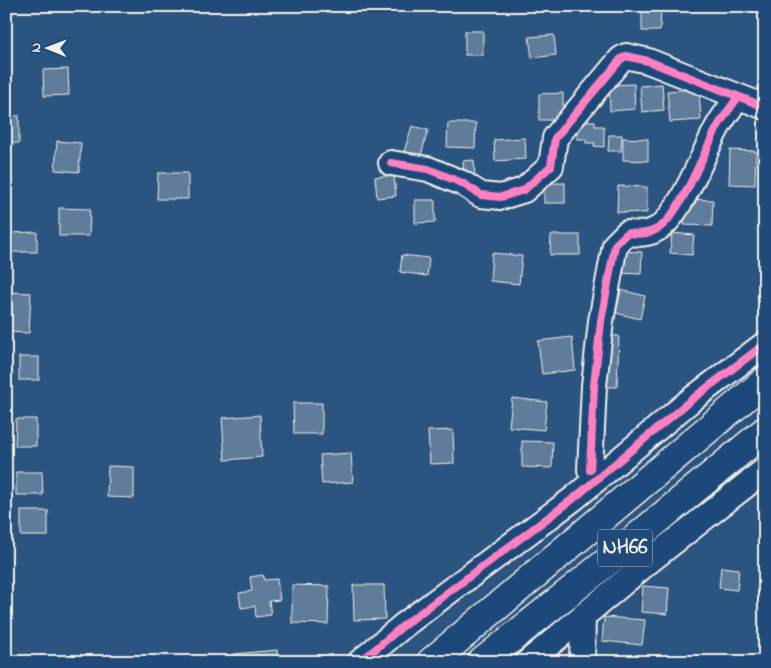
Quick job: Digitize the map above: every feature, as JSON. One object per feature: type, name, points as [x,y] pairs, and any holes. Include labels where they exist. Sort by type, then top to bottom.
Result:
[{"type":"highway","name":"NH66","points":[[431,662],[765,381]]},
{"type":"highway","name":"NH66","points":[[482,662],[765,431]]},
{"type":"street","points":[[391,162],[428,169],[462,184],[481,195],[501,197],[524,190],[552,166],[555,138],[621,59],[626,56],[648,62],[765,107]]},
{"type":"street","points":[[590,470],[594,386],[601,321],[615,245],[627,233],[646,234],[658,229],[670,219],[704,158],[717,128],[738,97]]},
{"type":"street","points":[[360,662],[404,625],[573,499],[691,400],[765,344]]},
{"type":"street","points":[[528,662],[648,562],[765,470]]},
{"type":"street","points":[[582,662],[583,616]]},
{"type":"building","points":[[642,7],[661,8],[660,31],[642,31]]},
{"type":"building","points":[[465,31],[483,31],[483,55],[465,55]]},
{"type":"building","points":[[554,35],[556,55],[532,58],[529,37]]},
{"type":"building","points":[[68,69],[69,95],[44,96],[43,70]]},
{"type":"building","points":[[634,84],[635,109],[610,111],[609,85]]},
{"type":"building","points":[[662,84],[664,110],[642,112],[640,86]]},
{"type":"building","points":[[699,89],[701,120],[670,122],[667,91]]},
{"type":"building","points":[[563,93],[563,120],[539,120],[539,94]]},
{"type":"building","points":[[6,116],[19,116],[19,143],[6,143]]},
{"type":"building","points":[[584,121],[595,121],[595,126],[604,126],[604,147],[594,146],[595,143],[586,143],[586,139],[577,139],[577,125],[584,125]]},
{"type":"building","points":[[448,123],[476,123],[475,148],[447,147]]},
{"type":"building","points":[[412,126],[428,130],[420,159],[403,155]]},
{"type":"building","points":[[609,135],[622,135],[621,151],[608,151]]},
{"type":"building","points":[[525,138],[526,159],[495,161],[494,140]]},
{"type":"building","points":[[623,138],[648,139],[648,161],[623,160]]},
{"type":"building","points":[[57,141],[81,143],[79,172],[55,170]]},
{"type":"building","points":[[730,150],[756,151],[755,185],[729,184]]},
{"type":"building","points":[[474,160],[475,178],[464,179],[463,161]]},
{"type":"building","points":[[158,173],[188,173],[188,199],[157,199]]},
{"type":"building","points":[[394,175],[396,196],[377,198],[375,177]]},
{"type":"building","points":[[544,183],[565,183],[565,203],[544,203]]},
{"type":"building","points":[[618,186],[647,187],[647,213],[617,212]]},
{"type":"building","points":[[684,199],[713,200],[712,226],[684,225]]},
{"type":"building","points":[[415,200],[435,200],[435,222],[415,223]]},
{"type":"building","points":[[59,208],[90,209],[89,236],[59,236]]},
{"type":"building","points":[[37,232],[37,252],[9,252],[9,233]]},
{"type":"building","points":[[672,233],[694,235],[692,255],[670,253]]},
{"type":"building","points":[[551,235],[580,235],[580,255],[550,255]]},
{"type":"building","points":[[620,251],[642,252],[641,274],[619,273]]},
{"type":"building","points":[[492,253],[522,256],[519,284],[490,281]]},
{"type":"building","points":[[402,255],[429,258],[427,276],[400,272]]},
{"type":"building","points":[[621,290],[645,296],[640,319],[616,313]]},
{"type":"building","points":[[9,292],[31,293],[29,333],[7,332]]},
{"type":"building","points":[[602,335],[619,336],[617,387],[600,387]]},
{"type":"building","points":[[572,337],[575,370],[542,374],[538,341]]},
{"type":"building","points":[[19,357],[39,357],[39,380],[19,380]]},
{"type":"building","points":[[512,398],[547,402],[544,430],[509,427]]},
{"type":"building","points":[[293,403],[322,403],[322,434],[294,434]]},
{"type":"building","points":[[260,415],[262,457],[225,460],[222,418]]},
{"type":"building","points":[[16,419],[36,419],[36,446],[15,446]]},
{"type":"building","points":[[453,430],[454,463],[430,464],[428,431]]},
{"type":"building","points":[[522,441],[553,442],[552,468],[522,467]]},
{"type":"building","points":[[351,453],[353,482],[322,484],[320,455]]},
{"type":"building","points":[[108,466],[134,467],[134,498],[107,497]]},
{"type":"building","points":[[16,472],[42,472],[43,495],[16,495]]},
{"type":"building","points":[[21,511],[48,511],[48,536],[21,536]]},
{"type":"building","points":[[721,567],[739,569],[737,590],[719,588]]},
{"type":"building","points":[[263,575],[264,580],[277,579],[280,600],[269,601],[271,615],[256,617],[255,606],[241,608],[239,593],[252,591],[250,577]]},
{"type":"building","points":[[292,585],[329,586],[328,624],[292,623]]},
{"type":"building","points":[[353,585],[384,585],[385,619],[354,620]]},
{"type":"building","points":[[643,586],[669,588],[667,614],[641,612]]},
{"type":"building","points":[[604,617],[645,620],[642,645],[602,641]]},
{"type":"building","points":[[277,650],[278,662],[235,662],[234,654]]},
{"type":"cycle path","points":[[391,163],[428,169],[462,183],[481,195],[501,197],[524,190],[551,166],[555,138],[621,59],[626,56],[648,61],[765,107]]},
{"type":"cycle path","points":[[590,470],[594,386],[601,321],[615,245],[627,233],[639,234],[657,229],[674,212],[719,124],[738,97]]},
{"type":"cycle path","points":[[360,662],[404,625],[573,499],[691,400],[765,344]]}]
